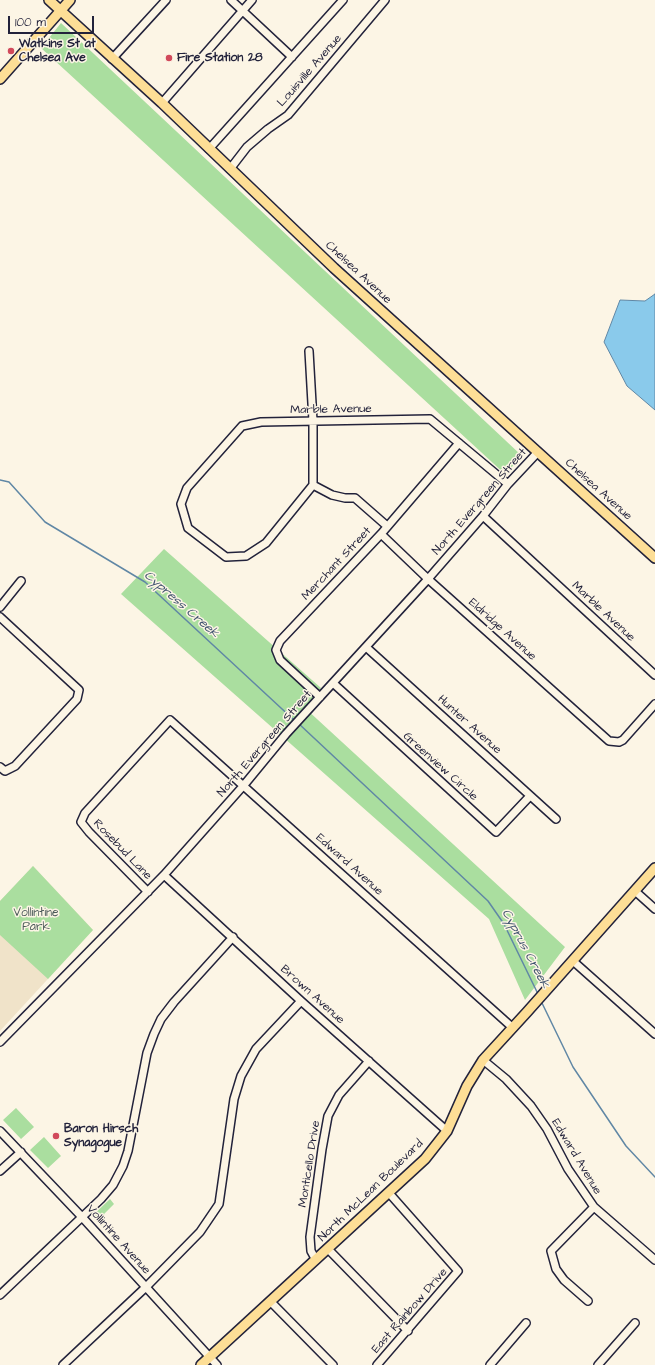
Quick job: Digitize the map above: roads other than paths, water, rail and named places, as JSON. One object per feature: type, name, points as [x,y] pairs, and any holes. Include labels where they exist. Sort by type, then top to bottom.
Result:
[{"type":"main road","name":"Chelsea Avenue","points":[[49,0],[162,103],[230,170],[334,268],[655,558]]},
{"type":"main road","points":[[0,78],[70,0]]},
{"type":"main road","name":"North McLean Boulevard","points":[[201,1365],[425,1159],[447,1131],[467,1086],[483,1060],[655,868]]},
{"type":"street","points":[[112,59],[166,0]]},
{"type":"street","points":[[231,0],[292,57]]},
{"type":"street","points":[[162,103],[252,0]]},
{"type":"street","points":[[209,149],[343,0]]},
{"type":"street","name":"Louisville Avenue","points":[[230,170],[247,148],[268,129],[288,114],[385,0]]},
{"type":"street","points":[[309,351],[313,421],[313,485],[332,496],[355,498],[387,526]]},
{"type":"street","name":"Marble Avenue","points":[[313,485],[266,543],[246,556],[226,557],[188,528],[181,504],[187,488],[242,426],[261,422],[430,419],[508,484]]},
{"type":"street","name":"Merchant Street","points":[[320,697],[280,660],[276,650],[280,641],[381,534],[459,444]]},
{"type":"street","name":"North Evergreen Street","points":[[0,1042],[164,875],[244,785],[286,734],[428,578],[483,516],[508,484],[538,452]]},
{"type":"street","name":"Marble Avenue","points":[[483,516],[655,675]]},
{"type":"street","name":"Eldridge Avenue","points":[[381,534],[609,741],[619,742],[623,740],[655,704]]},
{"type":"street","points":[[0,607],[21,582]]},
{"type":"street","points":[[0,617],[79,690],[77,699],[15,766],[3,769]]},
{"type":"street","name":"Hunter Avenue","points":[[366,647],[556,819]]},
{"type":"street","name":"Greenview Circle","points":[[333,684],[496,832],[530,796]]},
{"type":"street","name":"Edward Avenue","points":[[81,822],[85,813],[170,720],[513,1028]]},
{"type":"street","name":"Rosebud Lane","points":[[81,822],[148,892]]},
{"type":"street","name":"Brown Avenue","points":[[164,875],[301,1001],[447,1131]]},
{"type":"street","points":[[635,891],[655,910]]},
{"type":"street","points":[[0,1295],[111,1188],[125,1162],[147,1053],[161,1019],[174,1002],[233,937]]},
{"type":"street","points":[[573,961],[655,1034]]},
{"type":"street","points":[[63,1365],[146,1287],[200,1232],[219,1204],[234,1099],[241,1076],[256,1049],[301,1001]]},
{"type":"street","name":"Edward Avenue","points":[[483,1060],[506,1079],[531,1106],[547,1129],[568,1169],[594,1207],[655,1260]]},
{"type":"street","name":"Monticello Drive","points":[[316,1260],[311,1251],[310,1237],[328,1116],[339,1095],[369,1061]]},
{"type":"street","name":"Vollintine Avenue","points":[[0,1131],[82,1217],[217,1365]]},
{"type":"street","points":[[0,1171],[21,1152]]},
{"type":"street","name":"East Rainbow Drive","points":[[377,1365],[408,1331],[458,1271],[389,1193]]},
{"type":"street","points":[[588,1301],[564,1280],[556,1269],[552,1251],[594,1207]]},
{"type":"street","points":[[328,1249],[408,1331]]},
{"type":"street","points":[[270,1301],[333,1365]]},
{"type":"street","points":[[490,1365],[526,1323]]},
{"type":"street","points":[[598,1365],[635,1323]]},
{"type":"water","points":[[655,294],[655,410],[627,386],[604,342],[620,300],[645,301]]},
{"type":"waterway","name":"Cypress Creek","points":[[0,480],[9,482],[45,522],[145,582],[295,721]]},
{"type":"waterway","name":"Cyprus Creek","points":[[298,723],[488,901],[504,924],[538,994]]},
{"type":"waterway","name":"Cyprus Creek","points":[[541,1001],[573,1067],[626,1146],[655,1177]]},
{"type":"place","name":"Watkins St at Chelsea Ave","points":[[11,51]]},
{"type":"place","name":"Fire Station 28","points":[[169,58]]},
{"type":"place","name":"Baron Hirsch Synagogue","points":[[56,1136]]},
{"type":"park label","name":"Vollintine Park","points":[[36,920]]}]
